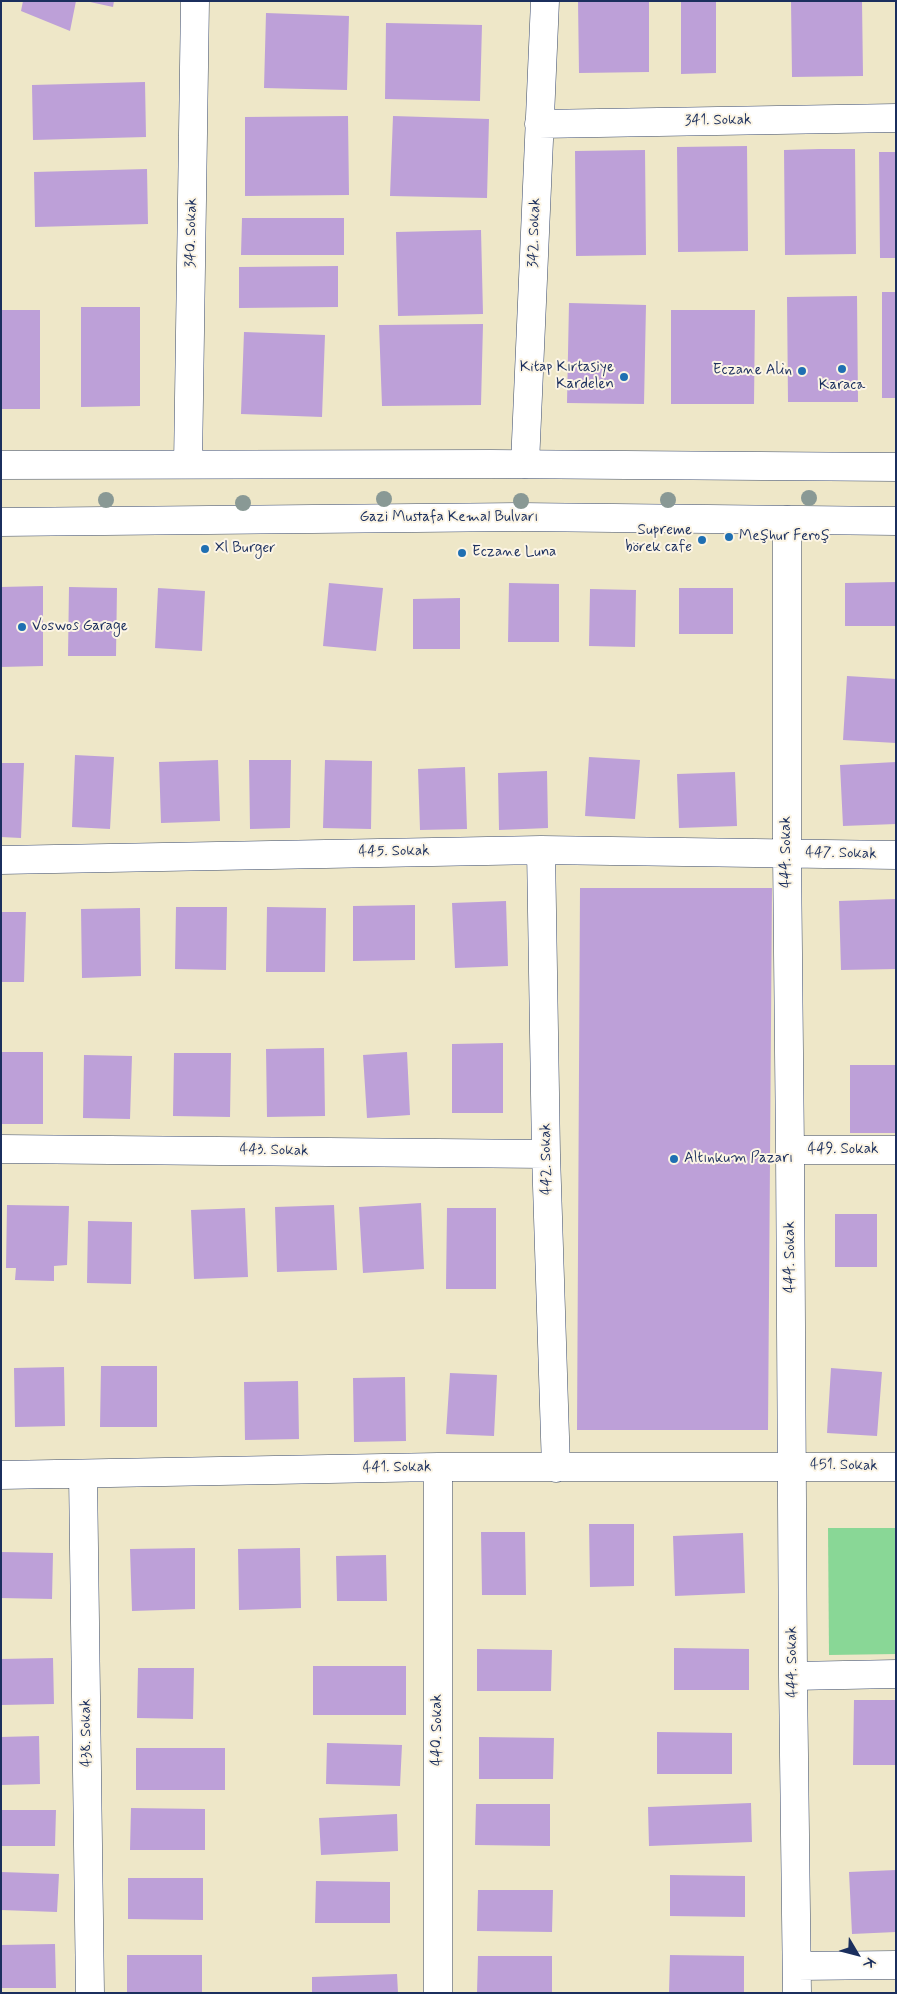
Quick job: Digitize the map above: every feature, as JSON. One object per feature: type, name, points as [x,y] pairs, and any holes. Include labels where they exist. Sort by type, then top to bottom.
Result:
[{"type":"street","name":"340. Sokak","points":[[188,464],[195,1]]},
{"type":"street","name":"342. Sokak","points":[[525,464],[545,1]]},
{"type":"street","name":"341. Sokak","points":[[539,124],[896,118]]},
{"type":"street","points":[[1,466],[525,464],[896,467]]},
{"type":"street","name":"Gazi Mustafa Kemal Bulvarı","points":[[1,522],[520,518],[896,521]]},
{"type":"street","name":"444. Sokak","points":[[787,520],[787,854],[793,1466],[792,1676],[797,1993]]},
{"type":"street","name":"445. Sokak","points":[[1,860],[540,850],[787,854]]},
{"type":"street","name":"442. Sokak","points":[[540,850],[546,1154],[556,1468]]},
{"type":"street","name":"447. Sokak","points":[[787,854],[896,855]]},
{"type":"street","name":"443. Sokak","points":[[1,1149],[546,1154]]},
{"type":"street","name":"449. Sokak","points":[[790,1150],[896,1150]]},
{"type":"street","name":"451. Sokak","points":[[793,1466],[896,1467]]},
{"type":"street","name":"441. Sokak","points":[[1,1475],[438,1467],[793,1466]]},
{"type":"street","name":"440. Sokak","points":[[438,1467],[438,1993]]},
{"type":"street","name":"438. Sokak","points":[[83,1474],[90,1993]]},
{"type":"street","points":[[792,1676],[896,1674]]},
{"type":"street","points":[[797,1966],[896,1965]]},
{"type":"green space","points":[[828,1528],[896,1528],[896,1654],[829,1655]]},
{"type":"building","points":[[23,1],[76,1],[70,31],[21,11]]},
{"type":"building","points":[[91,1],[114,1],[113,7]]},
{"type":"building","points":[[578,1],[649,1],[649,72],[579,73]]},
{"type":"building","points":[[681,1],[716,1],[716,73],[681,74]]},
{"type":"building","points":[[791,1],[862,1],[863,76],[792,77]]},
{"type":"building","points":[[266,13],[349,16],[347,90],[264,88]]},
{"type":"building","points":[[386,23],[482,25],[480,101],[385,99]]},
{"type":"building","points":[[145,82],[146,137],[33,140],[32,85]]},
{"type":"building","points":[[348,116],[349,195],[245,196],[245,117]]},
{"type":"building","points":[[393,116],[489,119],[487,198],[390,196]]},
{"type":"building","points":[[747,146],[748,251],[678,252],[677,147]]},
{"type":"building","points":[[855,149],[856,254],[785,255],[784,150]]},
{"type":"building","points":[[645,150],[646,255],[576,256],[575,151]]},
{"type":"building","points":[[879,152],[896,152],[896,258],[880,258]]},
{"type":"building","points":[[147,169],[148,224],[35,227],[34,172]]},
{"type":"building","points":[[242,218],[344,218],[344,255],[241,255]]},
{"type":"building","points":[[481,230],[483,314],[398,316],[396,232]]},
{"type":"building","points":[[338,266],[338,307],[239,308],[239,267]]},
{"type":"building","points":[[882,292],[896,292],[896,398],[882,398]]},
{"type":"building","points":[[857,296],[858,402],[788,402],[787,297]]},
{"type":"building","points":[[569,303],[646,305],[644,404],[567,403]]},
{"type":"building","points":[[81,307],[140,307],[140,406],[81,407]]},
{"type":"building","points":[[1,310],[40,310],[40,409],[1,409]]},
{"type":"building","points":[[671,310],[755,310],[754,404],[671,404]]},
{"type":"building","points":[[483,324],[481,405],[382,406],[379,325]]},
{"type":"building","points":[[244,332],[325,335],[322,417],[241,414]]},
{"type":"building","points":[[896,582],[896,626],[845,626],[845,583]]},
{"type":"building","points":[[329,583],[383,588],[376,651],[323,646]]},
{"type":"building","points":[[509,583],[559,584],[559,642],[508,642]]},
{"type":"building","name":"Voswos Garage","points":[[43,586],[43,666],[1,667],[1,587]]},
{"type":"building","points":[[69,587],[117,588],[116,656],[68,656]]},
{"type":"building","points":[[158,588],[205,591],[202,651],[155,648]]},
{"type":"building","points":[[679,588],[733,588],[733,634],[679,634]]},
{"type":"building","points":[[590,589],[636,590],[635,647],[589,646]]},
{"type":"building","points":[[460,598],[460,649],[413,649],[413,599]]},
{"type":"building","points":[[847,676],[896,679],[896,743],[843,740]]},
{"type":"building","points":[[75,755],[114,757],[110,829],[72,827]]},
{"type":"building","points":[[589,757],[640,760],[635,819],[585,816]]},
{"type":"building","points":[[218,760],[220,821],[161,823],[159,762]]},
{"type":"building","points":[[249,760],[291,760],[290,828],[250,829]]},
{"type":"building","points":[[325,760],[372,761],[371,829],[323,828]]},
{"type":"building","points":[[896,762],[896,824],[843,826],[840,765]]},
{"type":"building","points":[[1,763],[24,763],[21,838],[1,837]]},
{"type":"building","points":[[465,767],[467,829],[420,830],[418,769]]},
{"type":"building","points":[[547,771],[548,828],[499,830],[498,773]]},
{"type":"building","points":[[735,772],[737,826],[679,828],[677,774]]},
{"type":"building","name":"Altınkum Pazarı","points":[[580,888],[772,888],[768,1430],[577,1430]]},
{"type":"building","points":[[896,899],[896,969],[841,970],[839,901]]},
{"type":"building","points":[[506,901],[508,966],[455,968],[452,903]]},
{"type":"building","points":[[415,905],[415,960],[353,961],[353,906]]},
{"type":"building","points":[[176,907],[227,907],[226,970],[175,969]]},
{"type":"building","points":[[267,907],[326,908],[325,972],[266,972]]},
{"type":"building","points":[[140,908],[141,976],[82,978],[81,909]]},
{"type":"building","points":[[1,912],[26,912],[24,982],[1,982]]},
{"type":"building","points":[[503,1043],[503,1113],[452,1113],[452,1044]]},
{"type":"building","points":[[324,1048],[325,1116],[267,1117],[266,1049]]},
{"type":"building","points":[[1,1052],[43,1052],[43,1124],[1,1124]]},
{"type":"building","points":[[407,1052],[410,1115],[367,1118],[363,1055]]},
{"type":"building","points":[[174,1053],[231,1053],[230,1117],[173,1116]]},
{"type":"building","points":[[84,1055],[132,1056],[130,1119],[83,1118]]},
{"type":"building","points":[[850,1065],[896,1065],[896,1133],[850,1133]]},
{"type":"building","points":[[421,1203],[424,1269],[363,1273],[359,1207]]},
{"type":"building","points":[[7,1205],[69,1206],[67,1265],[54,1266],[54,1281],[15,1280],[16,1268],[6,1268]]},
{"type":"building","points":[[334,1205],[337,1270],[277,1272],[275,1207]]},
{"type":"building","points":[[245,1208],[248,1277],[194,1279],[191,1210]]},
{"type":"building","points":[[447,1208],[496,1208],[496,1289],[446,1289]]},
{"type":"building","points":[[835,1214],[877,1214],[877,1267],[835,1267]]},
{"type":"building","points":[[88,1221],[132,1222],[131,1284],[87,1283]]},
{"type":"building","points":[[101,1366],[157,1366],[157,1427],[100,1427]]},
{"type":"building","points":[[64,1367],[65,1426],[15,1427],[14,1368]]},
{"type":"building","points":[[831,1368],[882,1372],[877,1436],[827,1433]]},
{"type":"building","points":[[450,1373],[497,1375],[494,1436],[446,1434]]},
{"type":"building","points":[[405,1377],[406,1441],[354,1442],[353,1378]]},
{"type":"building","points":[[298,1381],[299,1439],[245,1440],[244,1382]]},
{"type":"building","points":[[589,1524],[634,1524],[634,1586],[590,1587]]},
{"type":"building","points":[[481,1532],[525,1532],[526,1595],[482,1595]]},
{"type":"building","points":[[743,1533],[745,1593],[675,1596],[673,1536]]},
{"type":"building","points":[[195,1548],[195,1609],[132,1611],[130,1549]]},
{"type":"building","points":[[300,1548],[301,1608],[239,1610],[238,1549]]},
{"type":"building","points":[[1,1552],[53,1553],[52,1599],[1,1598]]},
{"type":"building","points":[[386,1555],[387,1601],[337,1601],[336,1556]]},
{"type":"building","points":[[674,1648],[749,1649],[749,1690],[674,1690]]},
{"type":"building","points":[[477,1649],[552,1650],[551,1691],[477,1691]]},
{"type":"building","points":[[53,1658],[54,1704],[1,1705],[1,1659]]},
{"type":"building","points":[[313,1666],[406,1666],[406,1715],[313,1715]]},
{"type":"building","points":[[138,1668],[194,1668],[193,1719],[137,1718]]},
{"type":"building","points":[[854,1700],[896,1700],[896,1765],[853,1765]]},
{"type":"building","points":[[657,1732],[732,1733],[732,1774],[657,1774]]},
{"type":"building","points":[[39,1736],[40,1784],[1,1785],[1,1737]]},
{"type":"building","points":[[479,1737],[554,1738],[553,1779],[479,1779]]},
{"type":"building","points":[[327,1743],[402,1745],[400,1786],[326,1784]]},
{"type":"building","points":[[136,1748],[225,1748],[225,1790],[136,1790]]},
{"type":"building","points":[[751,1803],[752,1842],[649,1846],[648,1807]]},
{"type":"building","points":[[476,1804],[550,1804],[550,1846],[475,1845]]},
{"type":"building","points":[[131,1808],[205,1809],[205,1850],[130,1850]]},
{"type":"building","points":[[1,1810],[56,1810],[55,1846],[1,1846]]},
{"type":"building","points":[[397,1814],[398,1851],[321,1855],[319,1818]]},
{"type":"building","points":[[896,1870],[896,1932],[852,1934],[849,1872]]},
{"type":"building","points":[[1,1872],[59,1874],[57,1912],[1,1910]]},
{"type":"building","points":[[670,1875],[745,1876],[745,1917],[670,1916]]},
{"type":"building","points":[[128,1878],[203,1878],[203,1920],[128,1919]]},
{"type":"building","points":[[316,1881],[390,1882],[390,1923],[315,1923]]},
{"type":"building","points":[[478,1890],[553,1890],[552,1932],[477,1931]]},
{"type":"building","points":[[55,1944],[56,1988],[1,1988],[1,1945]]},
{"type":"building","points":[[127,1955],[202,1955],[202,1993],[127,1993]]},
{"type":"building","points":[[670,1955],[744,1956],[744,1993],[669,1993]]},
{"type":"building","points":[[478,1956],[552,1956],[552,1993],[477,1993]]},
{"type":"building","points":[[397,1974],[398,1993],[312,1993],[312,1977]]},
{"type":"place","name":"Karaca","points":[[842,369]]},
{"type":"place","name":"Eczane Alin","points":[[802,371]]},
{"type":"place","name":"Kitap Kırtasiye Kardelen","points":[[624,377]]},
{"type":"place","name":"Meşhur Feroş","points":[[729,537]]},
{"type":"place","name":"Supreme börek cafe","points":[[702,540]]},
{"type":"place","name":"Xl Burger","points":[[205,549]]},
{"type":"place","name":"Eczane Luna","points":[[462,553]]},
{"type":"place","name":"Voswos Garage","points":[[22,627]]},
{"type":"place","name":"Altınkum Pazarı","points":[[674,1159]]}]
